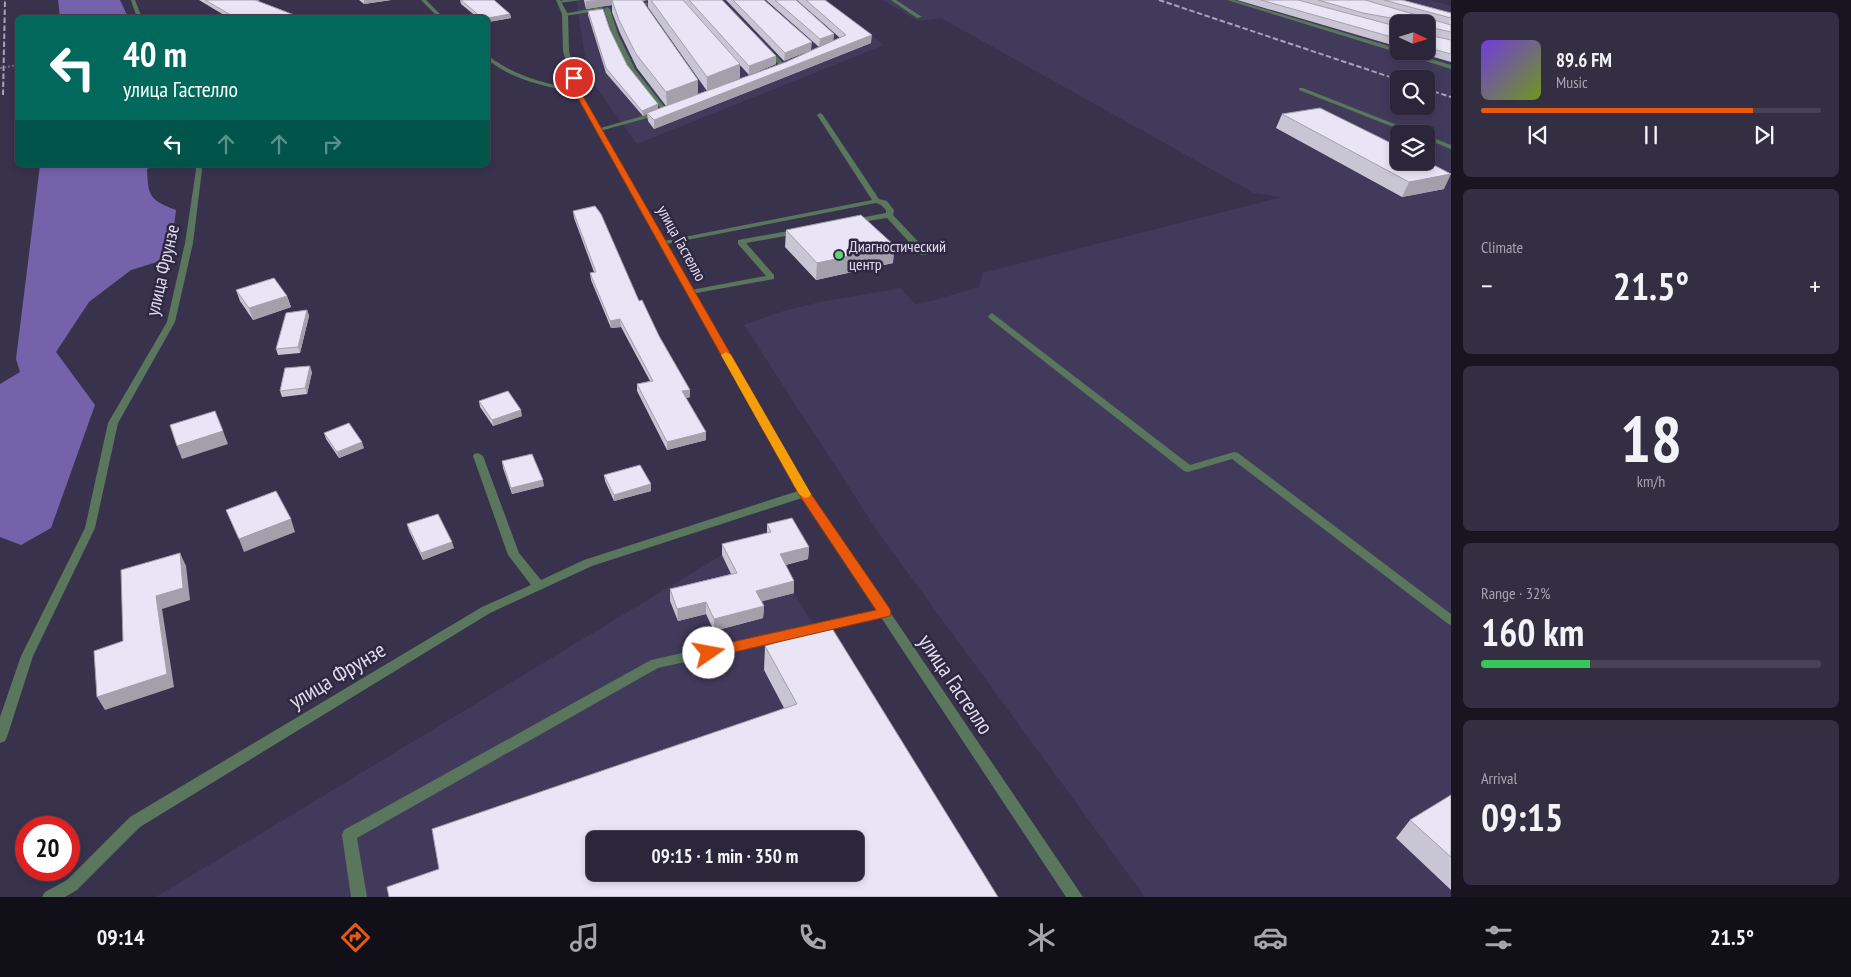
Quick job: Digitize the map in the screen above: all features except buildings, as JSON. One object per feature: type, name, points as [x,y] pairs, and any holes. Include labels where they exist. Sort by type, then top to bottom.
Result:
[{"type":"street","points":[[133,0],[139,15]]},
{"type":"street","points":[[423,0],[439,15]]},
{"type":"street","points":[[559,1],[579,0]]},
{"type":"street","points":[[624,6],[677,0],[684,7]]},
{"type":"street","points":[[893,0],[919,17]]},
{"type":"street","points":[[1229,0],[1451,67]]},
{"type":"street","name":"улица Гастелло","points":[[559,1],[565,14],[566,51],[577,91],[804,493],[1075,897]]},
{"type":"street","points":[[641,4],[645,11]]},
{"type":"street","points":[[607,8],[615,34],[632,69],[665,112]]},
{"type":"street","points":[[565,14],[615,8]]},
{"type":"street","points":[[765,47],[782,68],[793,63]]},
{"type":"street","points":[[490,60],[509,74],[541,84],[577,91]]},
{"type":"street","points":[[1302,89],[1394,125]]},
{"type":"street","points":[[600,129],[644,119],[673,108]]},
{"type":"street","points":[[820,114],[876,201]]},
{"type":"street","points":[[1435,141],[1451,147]]},
{"type":"street","name":"улица Фрунзе","points":[[0,737],[27,656],[90,528],[112,423],[171,322],[189,243],[198,167]]},
{"type":"street","points":[[664,243],[876,201],[884,203],[890,210],[889,215],[924,253]]},
{"type":"street","points":[[843,223],[889,215]]},
{"type":"street","points":[[691,292],[772,277],[741,242],[806,230]]},
{"type":"street","points":[[992,316],[1188,469],[1234,455],[1451,620]]},
{"type":"street","points":[[478,456],[514,555],[538,586],[597,560],[804,493]]},
{"type":"street","name":"улица Фрунзе","points":[[50,897],[72,885],[135,822],[486,610],[538,586]]},
{"type":"street","points":[[359,897],[349,836],[655,664],[885,613]]},
{"type":"path","points":[[0,68],[15,66]]},
{"type":"shaded area","points":[[58,0],[120,0],[127,15],[60,15]]},
{"type":"shaded area","points":[[576,0],[827,0],[884,45],[637,144],[588,76]]},
{"type":"shaded area","points":[[882,0],[1430,0],[1451,6],[1451,897],[1145,897],[878,532],[744,325],[780,312],[820,302],[901,288],[915,304],[931,301],[979,287],[983,273],[1282,197],[1254,193],[941,18],[918,21]]},
{"type":"shaded area","points":[[40,167],[150,167],[147,169],[148,186],[152,196],[161,203],[176,210],[170,258],[131,270],[89,302],[56,352],[95,405],[51,528],[21,545],[0,537],[0,384],[20,372],[16,359]]},
{"type":"shaded area","points":[[768,544],[794,593],[977,897],[156,897],[722,555]]},
{"type":"railway","points":[[3,95],[5,0]]},
{"type":"railway","points":[[1159,0],[1390,77]]},
{"type":"railway","points":[[1435,92],[1451,97]]},
{"type":"slow traffic","points":[[726,355],[805,494]]},
{"type":"place","name":"Диагностический центр","points":[[839,255]]},
{"type":"route","points":[[574,78],[577,91],[804,493],[885,613],[817,630],[709,653]]}]
